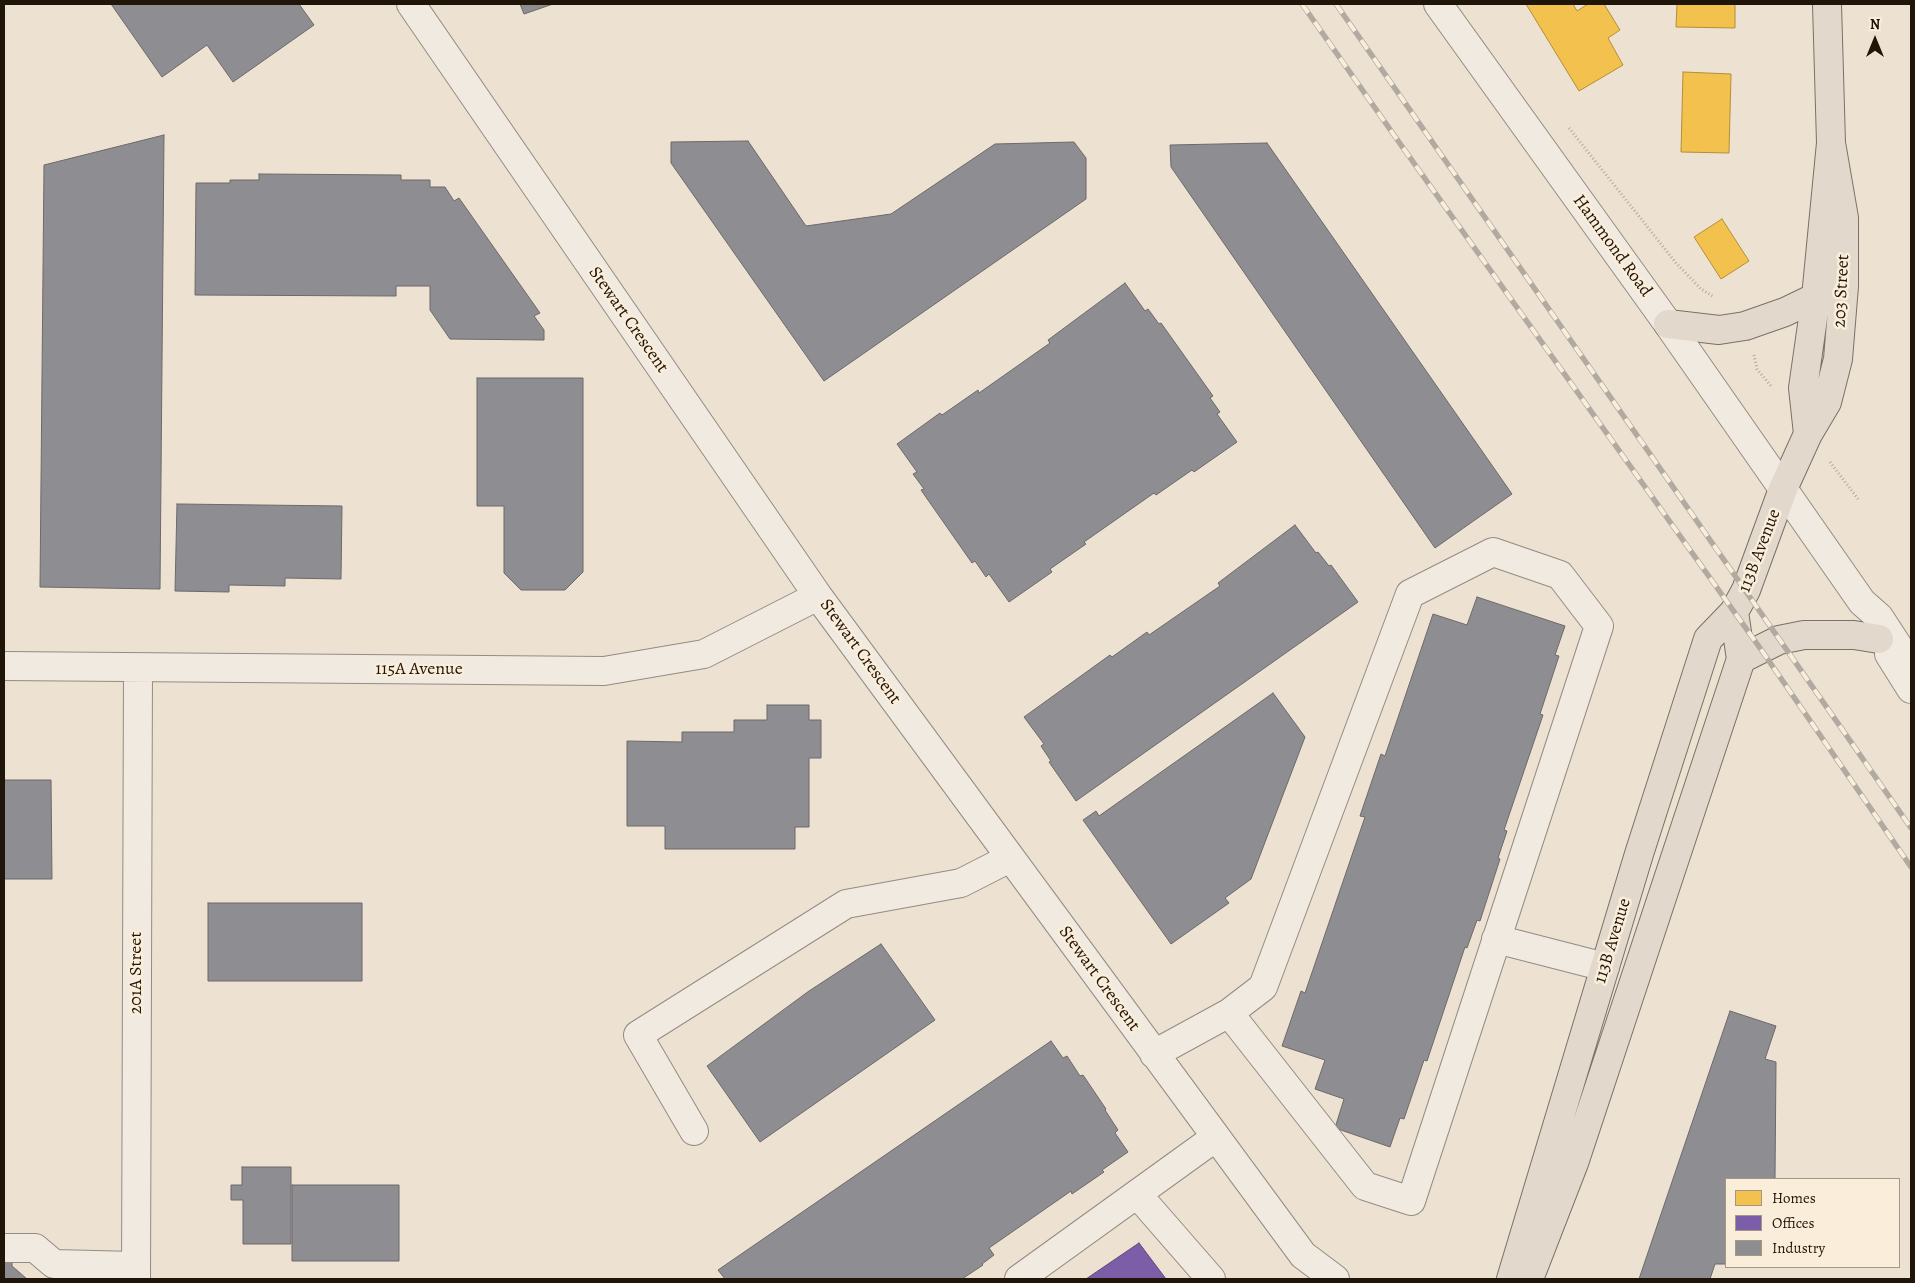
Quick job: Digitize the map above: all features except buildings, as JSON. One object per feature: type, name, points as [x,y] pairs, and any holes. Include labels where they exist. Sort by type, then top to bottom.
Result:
[{"type":"main road","name":"203 Street","points":[[1808,434],[1803,388],[1816,297],[1831,143],[1827,4]]},
{"type":"main road","name":"203 Street","points":[[1783,489],[1808,434],[1827,402],[1838,359],[1844,286],[1844,218],[1831,143]]},
{"type":"main road","points":[[1668,324],[1719,330],[1745,326],[1785,312],[1816,297]]},
{"type":"main road","name":"113B Avenue","points":[[1511,1279],[1708,639],[1734,612],[1746,590],[1783,489]]},
{"type":"main road","name":"113B Avenue","points":[[1529,1279],[1574,1164],[1741,659],[1734,612]]},
{"type":"main road","points":[[1741,659],[1779,640],[1804,635],[1854,635],[1878,639]]},
{"type":"street","name":"Stewart Crescent","points":[[411,4],[818,596],[1303,1255],[1335,1279]]},
{"type":"street","name":"Hammond Road","points":[[1438,4],[1668,324],[1862,602]]},
{"type":"street","points":[[1154,1054],[1230,1013],[1263,987],[1410,594],[1493,552],[1560,575],[1599,626],[1410,1201],[1365,1186],[1230,1013]]},
{"type":"street","name":"115A Avenue","points":[[4,666],[604,671],[704,654],[818,596]]},
{"type":"street","points":[[1862,602],[1869,625],[1911,689]]},
{"type":"street","points":[[1862,602],[1878,617],[1911,666]]},
{"type":"street","name":"201A Street","points":[[136,1273],[138,668]]},
{"type":"street","points":[[694,1131],[638,1035],[846,904],[961,883],[1010,858]]},
{"type":"street","points":[[1496,940],[1606,967]]},
{"type":"street","points":[[1019,1279],[1216,1137]]},
{"type":"street","points":[[1138,1194],[1211,1279]]},
{"type":"street","points":[[4,1248],[35,1248],[54,1272],[136,1273]]},
{"type":"path","points":[[1565,123],[1676,263],[1701,289],[1718,299]]},
{"type":"railway","points":[[1302,4],[1760,648],[1911,867]]},
{"type":"railway","points":[[1336,4],[1911,828]]}]
